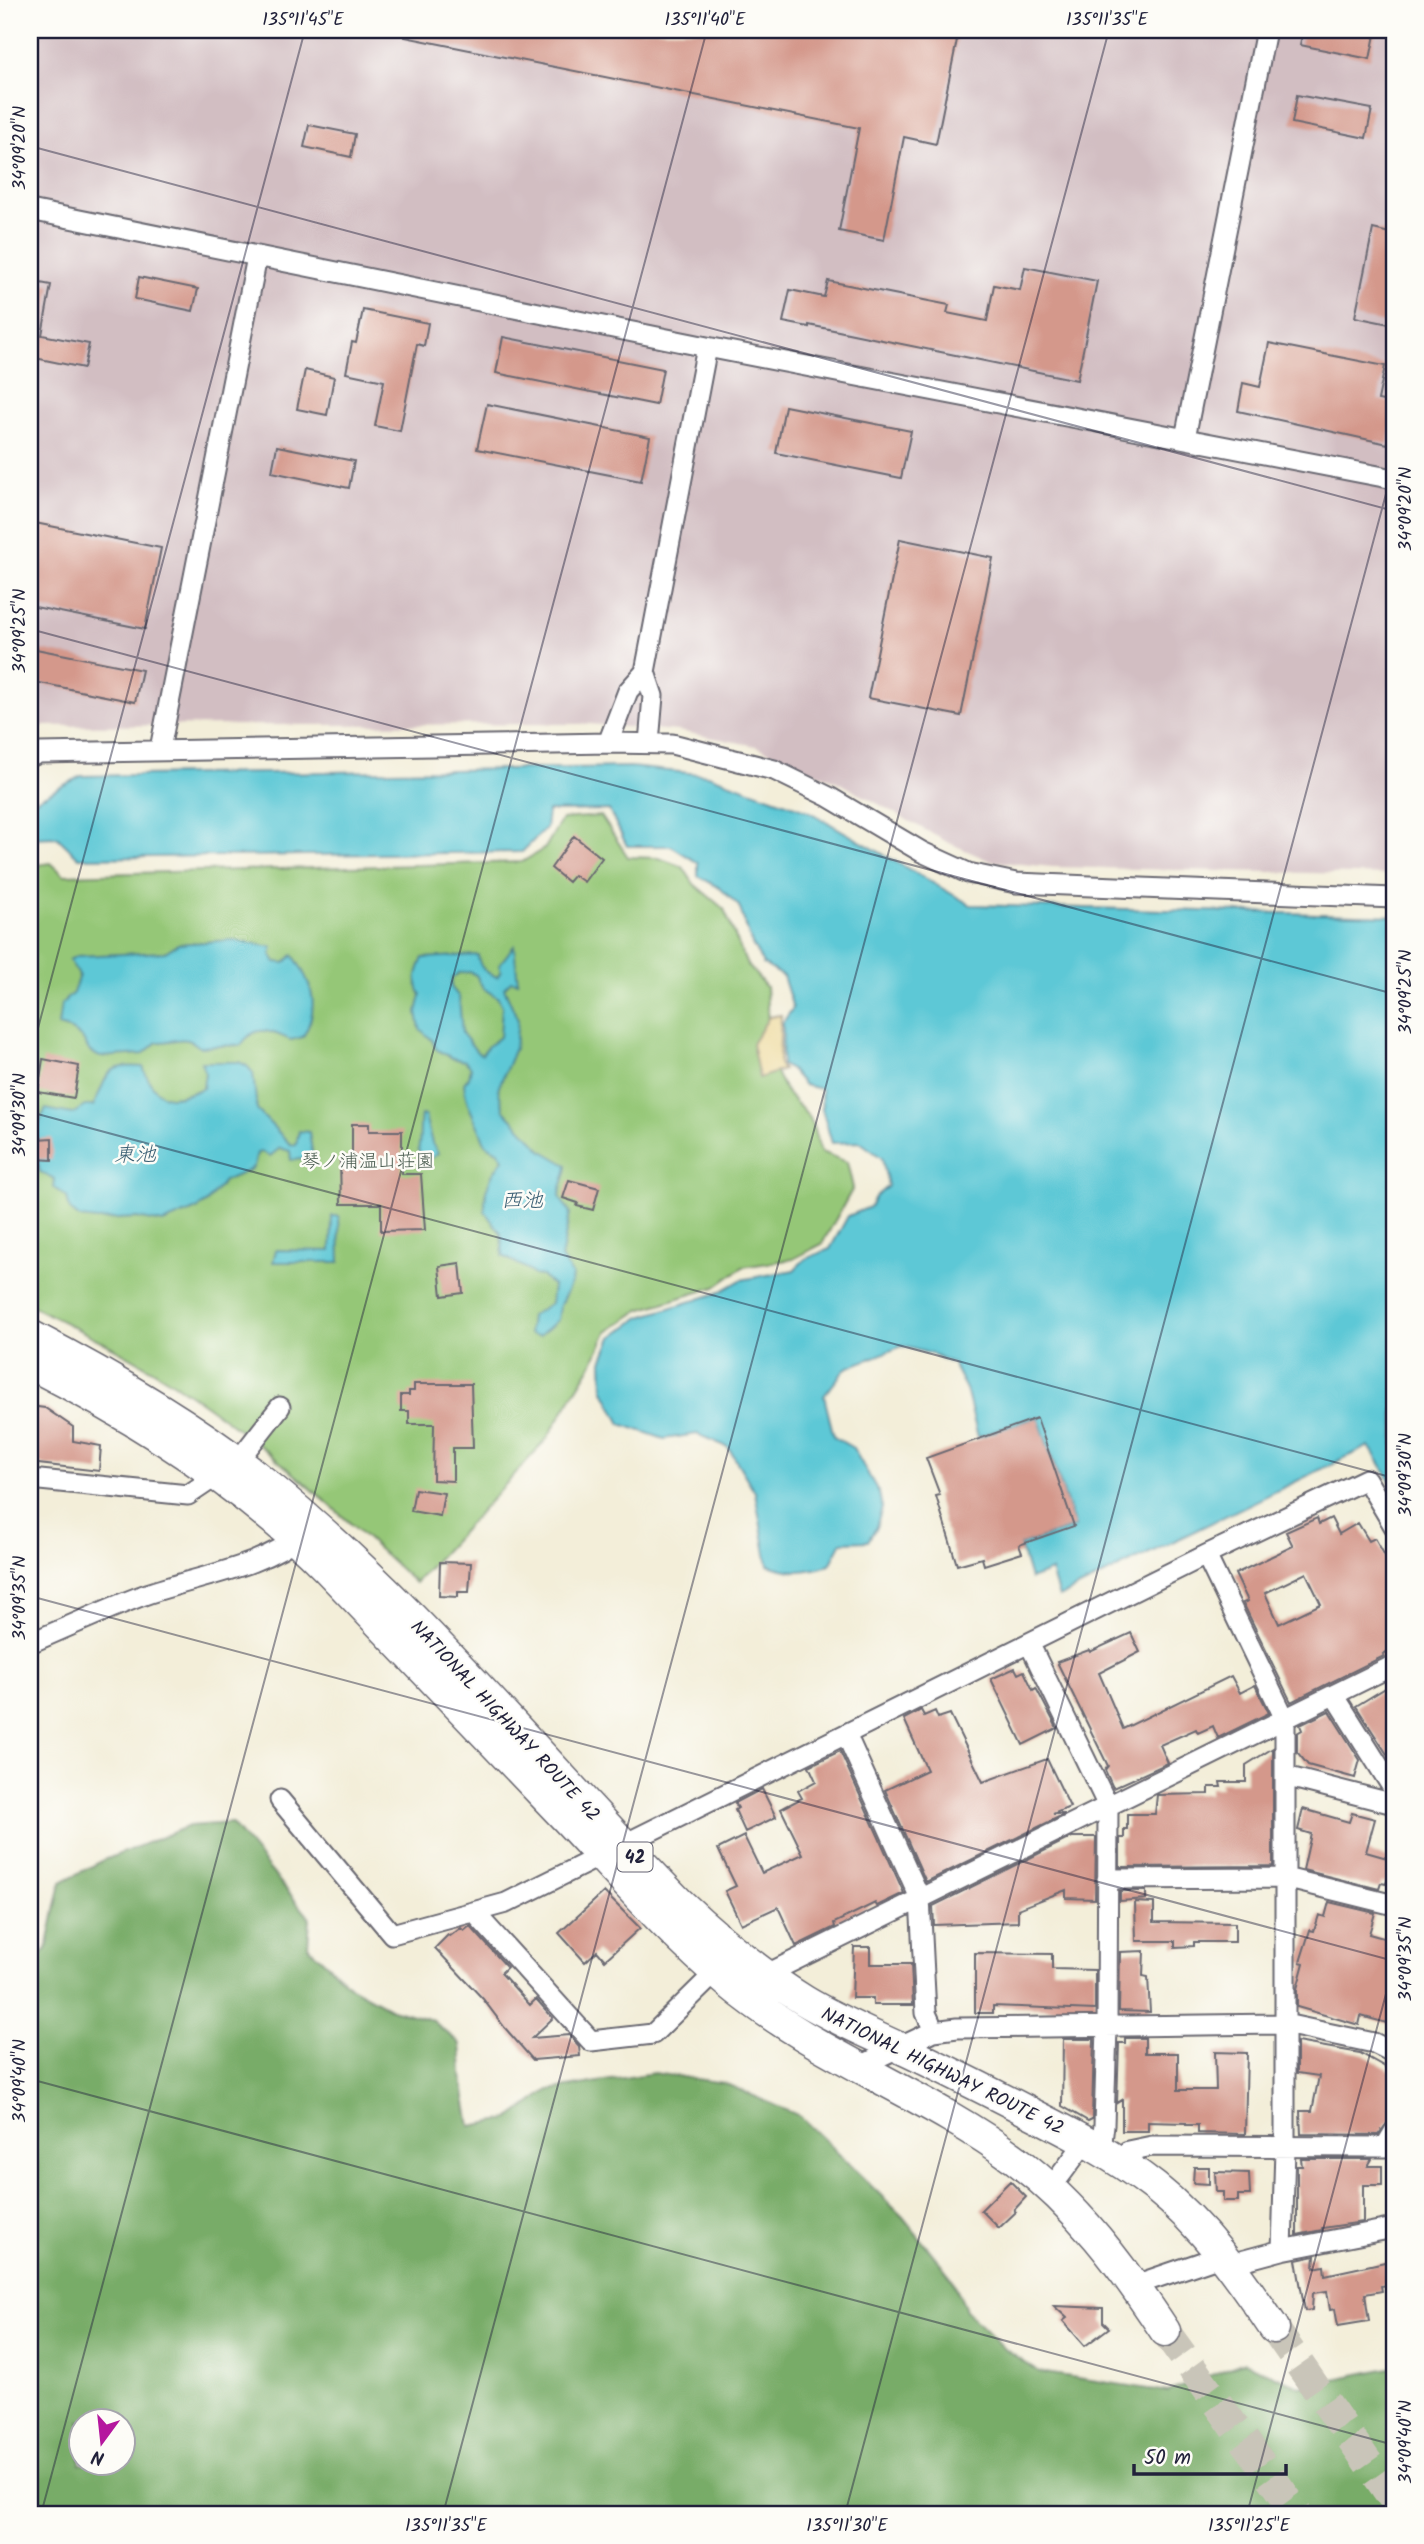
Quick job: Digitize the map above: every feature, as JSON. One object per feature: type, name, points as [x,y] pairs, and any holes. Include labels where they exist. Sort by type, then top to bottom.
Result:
[{"type":"highway","name":"NATIONAL HIGHWAY ROUTE 42","points":[[30,1335],[135,1393],[305,1532],[381,1588],[446,1654],[612,1851],[686,1945],[771,2015],[972,2131],[1051,2188],[1091,2229],[1135,2285],[1165,2331]]},
{"type":"highway","name":"NATIONAL HIGHWAY ROUTE 42","points":[[30,1364],[227,1469]]},
{"type":"highway","name":"NATIONAL HIGHWAY ROUTE 42","points":[[612,1851],[765,1975],[834,2017],[1102,2151],[1155,2187],[1183,2212],[1226,2259],[1274,2328]]},
{"type":"street","points":[[1185,438],[1266,30]]},
{"type":"street","points":[[30,210],[707,347],[1394,479]]},
{"type":"street","points":[[160,750],[257,257]]},
{"type":"street","points":[[649,743],[653,696],[645,672],[707,347]]},
{"type":"street","points":[[608,743],[628,691],[645,672]]},
{"type":"street","points":[[30,757],[39,753],[160,750],[672,744],[774,770],[829,797],[922,852],[968,873],[1016,884],[1394,898]]},
{"type":"street","points":[[30,1479],[188,1495],[227,1469],[280,1407]]},
{"type":"street","points":[[280,1800],[392,1934],[506,1903],[1206,1555],[1366,1479],[1394,1526]]},
{"type":"street","points":[[30,1643],[145,1595],[267,1556],[305,1532]]},
{"type":"street","points":[[1206,1555],[1285,1719],[1285,2148],[1282,2250]]},
{"type":"street","points":[[1029,1643],[1108,1806],[1107,2027],[1102,2151]]},
{"type":"street","points":[[765,1975],[1394,1665]]},
{"type":"street","points":[[1334,1695],[1394,1790]]},
{"type":"street","points":[[846,1734],[920,1898],[926,2013],[934,2031]]},
{"type":"street","points":[[1285,1776],[1394,1804]]},
{"type":"street","points":[[1107,1879],[1285,1878],[1394,1905]]},
{"type":"street","points":[[474,1912],[591,2041],[653,2034],[716,1972]]},
{"type":"street","points":[[858,2067],[934,2031],[957,2028],[1285,2024],[1374,2043],[1394,2053]]},
{"type":"street","points":[[1051,2188],[1102,2151],[1128,2151],[1152,2146],[1385,2147],[1394,2132]]},
{"type":"street","points":[[1135,2285],[1226,2259],[1394,2228]]},
{"type":"shaded area","points":[[30,30],[1394,30],[1394,875],[1052,867],[990,861],[947,842],[842,784],[756,746],[678,731],[589,724],[30,726]]},
{"type":"green space","name":"琴ノ浦温山荘園","points":[[601,816],[628,857],[659,858],[683,867],[694,884],[724,909],[746,963],[766,987],[770,1062],[786,1092],[810,1118],[821,1152],[847,1162],[853,1188],[822,1244],[793,1259],[743,1267],[715,1287],[640,1310],[607,1332],[592,1364],[546,1440],[415,1583],[297,1476],[235,1426],[136,1360],[30,1305],[30,866],[51,863],[64,875],[522,862],[545,848],[562,819]]},
{"type":"green space","points":[[231,1823],[310,1918],[308,1946],[351,1987],[391,2009],[432,2020],[460,2044],[470,2126],[509,2119],[549,2090],[654,2073],[724,2083],[800,2116],[903,2217],[952,2278],[966,2310],[1006,2350],[1039,2372],[1168,2392],[1244,2362],[1299,2386],[1394,2367],[1394,2514],[30,2514],[30,1963],[47,1949],[61,1882],[102,1861],[189,1826]]},
{"type":"sand","points":[[781,1015],[779,1064],[783,1070],[759,1078],[752,1044],[769,1017]]},
{"type":"water","points":[[630,767],[708,775],[806,810],[971,905],[1394,916],[1394,1486],[1369,1446],[1059,1597],[1051,1571],[1030,1579],[1020,1545],[1075,1527],[1038,1417],[978,1437],[966,1389],[953,1364],[935,1355],[902,1346],[846,1368],[824,1396],[834,1437],[853,1448],[879,1493],[882,1508],[868,1541],[842,1542],[830,1565],[792,1571],[768,1565],[755,1492],[728,1447],[697,1434],[664,1439],[621,1424],[603,1389],[602,1361],[612,1337],[641,1317],[718,1293],[741,1280],[794,1270],[805,1259],[830,1249],[848,1216],[870,1207],[875,1197],[888,1186],[882,1158],[860,1142],[832,1143],[822,1109],[821,1089],[804,1085],[791,1070],[782,1065],[783,1022],[793,1008],[783,976],[763,964],[752,944],[739,906],[720,888],[698,876],[698,863],[671,846],[627,846],[609,810],[548,811],[546,828],[522,852],[79,858],[57,837],[30,838],[30,803],[81,776]]},
{"type":"water","points":[[231,940],[273,947],[271,954],[276,962],[285,963],[293,955],[305,975],[312,995],[312,1015],[303,1037],[291,1040],[271,1032],[259,1031],[253,1033],[241,1045],[199,1047],[189,1040],[179,1040],[157,1042],[143,1054],[100,1057],[90,1052],[82,1038],[71,1030],[58,1026],[61,1004],[73,993],[79,975],[69,960],[77,956],[165,952],[178,944]]},
{"type":"water","name":"西池","points":[[514,946],[518,982],[511,981],[504,988],[518,1020],[515,1048],[498,1089],[504,1110],[543,1151],[567,1165],[560,1196],[570,1213],[561,1258],[572,1274],[571,1283],[560,1305],[558,1320],[539,1336],[529,1334],[531,1316],[551,1303],[553,1286],[542,1276],[534,1275],[503,1256],[501,1233],[485,1212],[486,1191],[491,1177],[503,1159],[498,1151],[485,1144],[470,1107],[464,1083],[469,1077],[471,1067],[465,1061],[452,1058],[436,1049],[432,1040],[420,1029],[417,1012],[421,995],[417,976],[423,958],[478,955],[483,969],[497,977],[501,971],[499,965]],"holes":[[[470,972],[476,975],[483,988],[498,998],[502,1006],[500,1037],[482,1054],[478,1053],[462,1033],[459,997],[451,987],[452,978],[459,973]]]},
{"type":"water","name":"東池","points":[[201,1062],[239,1062],[247,1066],[253,1073],[257,1110],[290,1144],[296,1145],[299,1131],[309,1132],[314,1164],[303,1159],[291,1160],[290,1151],[280,1148],[270,1156],[257,1153],[254,1166],[250,1170],[224,1181],[207,1202],[197,1209],[163,1223],[137,1218],[80,1218],[70,1210],[67,1197],[54,1188],[55,1179],[40,1172],[38,1164],[37,1132],[46,1109],[72,1114],[85,1106],[93,1106],[109,1074],[120,1067],[130,1066],[143,1067],[159,1093],[173,1097],[182,1096],[203,1088],[205,1073]]},
{"type":"water","points":[[421,1115],[425,1116],[432,1143],[438,1153],[432,1158],[421,1155],[418,1150]]},
{"type":"water","points":[[332,1216],[339,1216],[340,1262],[273,1262],[276,1250],[331,1251]]},
{"type":"building","points":[[406,30],[959,30],[936,144],[904,137],[884,240],[839,231],[859,128],[405,37]]},
{"type":"building","points":[[1303,30],[1376,30],[1370,59],[1300,45]]},
{"type":"building","points":[[1297,95],[1372,109],[1366,138],[1292,123]]},
{"type":"building","points":[[309,125],[355,134],[351,157],[304,147]]},
{"type":"building","points":[[1373,229],[1394,234],[1394,325],[1355,317]]},
{"type":"building","points":[[1025,267],[1097,281],[1077,380],[783,322],[790,290],[824,297],[828,281],[949,305],[947,313],[987,321],[994,285],[1020,290]]},
{"type":"building","points":[[139,277],[198,289],[193,311],[135,299]]},
{"type":"building","points":[[30,281],[51,285],[42,335],[89,344],[84,368],[30,357]]},
{"type":"building","points":[[363,310],[428,323],[424,346],[417,344],[400,431],[375,426],[384,381],[346,373],[352,342],[356,343]]},
{"type":"building","points":[[503,337],[663,369],[656,405],[496,373]]},
{"type":"building","points":[[1269,343],[1385,366],[1378,400],[1394,403],[1388,444],[1238,411],[1243,383],[1260,387]]},
{"type":"building","points":[[305,370],[334,377],[327,415],[297,409]]},
{"type":"building","points":[[487,404],[650,437],[641,481],[477,449]]},
{"type":"building","points":[[785,406],[911,431],[901,478],[776,453]]},
{"type":"building","points":[[277,446],[354,461],[349,488],[272,472]]},
{"type":"building","points":[[30,522],[161,548],[145,629],[30,606]]},
{"type":"building","points":[[900,539],[993,558],[961,716],[868,698]]},
{"type":"building","points":[[31,648],[142,670],[135,702],[30,681]]},
{"type":"building","points":[[574,836],[602,858],[584,882],[574,875],[568,882],[551,868]]},
{"type":"building","points":[[43,1059],[79,1066],[74,1098],[38,1092]]},
{"type":"building","points":[[352,1124],[369,1124],[369,1131],[402,1131],[402,1174],[421,1174],[425,1230],[381,1231],[381,1204],[341,1204],[340,1158],[352,1158]]},
{"type":"building","points":[[52,1138],[52,1160],[36,1159],[37,1139]]},
{"type":"building","points":[[569,1180],[599,1188],[593,1210],[577,1206],[578,1203],[563,1198]]},
{"type":"building","points":[[460,1263],[463,1293],[442,1296],[439,1266]]},
{"type":"building","points":[[414,1384],[471,1384],[473,1448],[453,1448],[453,1481],[433,1480],[434,1424],[409,1424],[409,1411],[401,1411],[401,1395],[409,1395],[409,1391],[414,1391]]},
{"type":"building","points":[[30,1406],[45,1408],[73,1427],[73,1441],[101,1446],[99,1471],[30,1463]]},
{"type":"building","points":[[1037,1418],[1074,1526],[1019,1545],[1022,1553],[984,1565],[982,1558],[957,1565],[936,1496],[940,1495],[926,1458]]},
{"type":"building","points":[[415,1489],[444,1493],[440,1516],[411,1511]]},
{"type":"building","points":[[1317,1518],[1319,1524],[1331,1518],[1339,1534],[1358,1523],[1369,1541],[1375,1538],[1394,1572],[1394,1648],[1383,1654],[1384,1656],[1291,1702],[1243,1603],[1248,1601],[1235,1574],[1293,1546],[1286,1532]],"holes":[[[1306,1573],[1321,1604],[1279,1624],[1265,1593]]]},
{"type":"building","points":[[440,1562],[471,1563],[469,1592],[458,1592],[458,1597],[439,1596]]},
{"type":"building","points":[[1131,1633],[1140,1652],[1099,1673],[1123,1729],[1231,1676],[1240,1693],[1255,1685],[1269,1713],[1218,1738],[1213,1726],[1198,1733],[1196,1729],[1160,1745],[1168,1763],[1113,1788],[1105,1770],[1108,1766],[1057,1662],[1089,1650],[1090,1652]]},
{"type":"building","points":[[1015,1668],[1018,1674],[1024,1671],[1033,1690],[1036,1688],[1057,1728],[1023,1745],[991,1679]]},
{"type":"building","points":[[1389,1686],[1394,1695],[1394,1765],[1356,1706]]},
{"type":"building","points":[[921,1710],[924,1716],[935,1711],[938,1718],[950,1714],[983,1782],[1047,1759],[1070,1807],[1053,1814],[1065,1814],[926,1882],[885,1790],[927,1770],[904,1719]]},
{"type":"building","points":[[1329,1711],[1360,1760],[1355,1778],[1308,1765],[1297,1752],[1297,1733],[1302,1730],[1300,1725]]},
{"type":"building","points":[[1273,1748],[1273,1866],[1120,1867],[1120,1838],[1124,1838],[1124,1829],[1127,1829],[1127,1814],[1155,1814],[1157,1795],[1209,1794],[1209,1787],[1221,1787],[1220,1782],[1246,1782],[1246,1765]]},
{"type":"building","points":[[840,1751],[904,1893],[877,1906],[875,1903],[834,1923],[835,1927],[796,1946],[778,1907],[741,1924],[725,1891],[736,1886],[718,1849],[744,1836],[762,1873],[803,1854],[781,1809],[802,1798],[798,1791],[816,1781],[809,1766]]},
{"type":"building","points":[[762,1789],[776,1817],[745,1832],[735,1810],[738,1808],[735,1803]]},
{"type":"building","points":[[1303,1809],[1349,1822],[1352,1813],[1375,1819],[1366,1852],[1394,1860],[1394,1879],[1388,1877],[1386,1884],[1381,1883],[1379,1889],[1303,1870],[1311,1834],[1298,1830]]},
{"type":"building","points":[[1072,1837],[1096,1837],[1095,1899],[1066,1898],[1066,1890],[1018,1909],[1018,1922],[934,1925],[933,1906]]},
{"type":"building","points":[[1120,1891],[1146,1891],[1146,1899],[1120,1901]]},
{"type":"building","points":[[604,1892],[640,1928],[605,1960],[597,1951],[585,1962],[559,1933]]},
{"type":"building","points":[[1135,1902],[1154,1903],[1154,1922],[1235,1923],[1235,1942],[1194,1942],[1194,1946],[1175,1947],[1175,1941],[1136,1941]]},
{"type":"building","points":[[1329,1902],[1375,1913],[1369,1934],[1394,1941],[1394,2025],[1361,2016],[1359,2025],[1297,2007],[1297,1989],[1304,1963],[1300,1962],[1310,1930],[1314,1931],[1319,1915],[1325,1917]]},
{"type":"building","points":[[470,1926],[507,1967],[501,1973],[530,2005],[536,1999],[553,2018],[532,2038],[569,2035],[579,2046],[580,2056],[533,2060],[483,1999],[435,1948],[448,1935],[461,1928],[464,1931]]},
{"type":"building","points":[[854,1947],[870,1947],[870,1964],[911,1964],[913,2005],[873,2005],[873,1998],[852,1998]]},
{"type":"building","points":[[1144,1951],[1143,1976],[1148,1977],[1150,2012],[1119,2011],[1120,1952]]},
{"type":"building","points":[[975,1953],[1052,1954],[1052,1969],[1095,1970],[1095,2010],[993,2006],[993,2013],[975,2013]]},
{"type":"building","points":[[1125,2038],[1145,2038],[1145,2053],[1178,2053],[1178,2090],[1216,2090],[1215,2052],[1247,2053],[1245,2134],[1198,2133],[1198,2125],[1148,2122],[1148,2131],[1122,2131],[1122,2100],[1117,2103],[1119,2043],[1125,2043]]},
{"type":"building","points":[[1063,2039],[1094,2039],[1092,2119],[1088,2121],[1062,2106]]},
{"type":"building","points":[[1297,2042],[1360,2053],[1394,2072],[1394,2120],[1388,2122],[1378,2135],[1301,2134],[1300,2111],[1312,2111],[1319,2076],[1297,2073]]},
{"type":"building","points":[[1301,2159],[1372,2159],[1368,2166],[1382,2166],[1382,2185],[1363,2185],[1363,2222],[1297,2235],[1297,2166],[1302,2166]]},
{"type":"building","points":[[1194,2167],[1209,2167],[1209,2184],[1193,2183]]},
{"type":"building","points":[[1215,2172],[1249,2173],[1250,2195],[1238,2195],[1238,2201],[1223,2201],[1223,2192],[1216,2192]]},
{"type":"building","points":[[1010,2181],[1026,2197],[1014,2210],[1016,2212],[999,2228],[981,2210]]},
{"type":"building","points":[[1315,2256],[1314,2268],[1324,2266],[1325,2275],[1394,2260],[1394,2284],[1381,2286],[1382,2291],[1365,2294],[1369,2321],[1338,2326],[1335,2309],[1330,2310],[1327,2291],[1313,2293],[1312,2310],[1305,2311],[1296,2260]]},
{"type":"building","points":[[1054,2306],[1103,2308],[1103,2322],[1109,2328],[1085,2346],[1063,2321],[1067,2318]]},
{"type":"tunnel","points":[[1274,2328],[1394,2500]]},
{"type":"tunnel","points":[[1165,2331],[1298,2514]]}]
